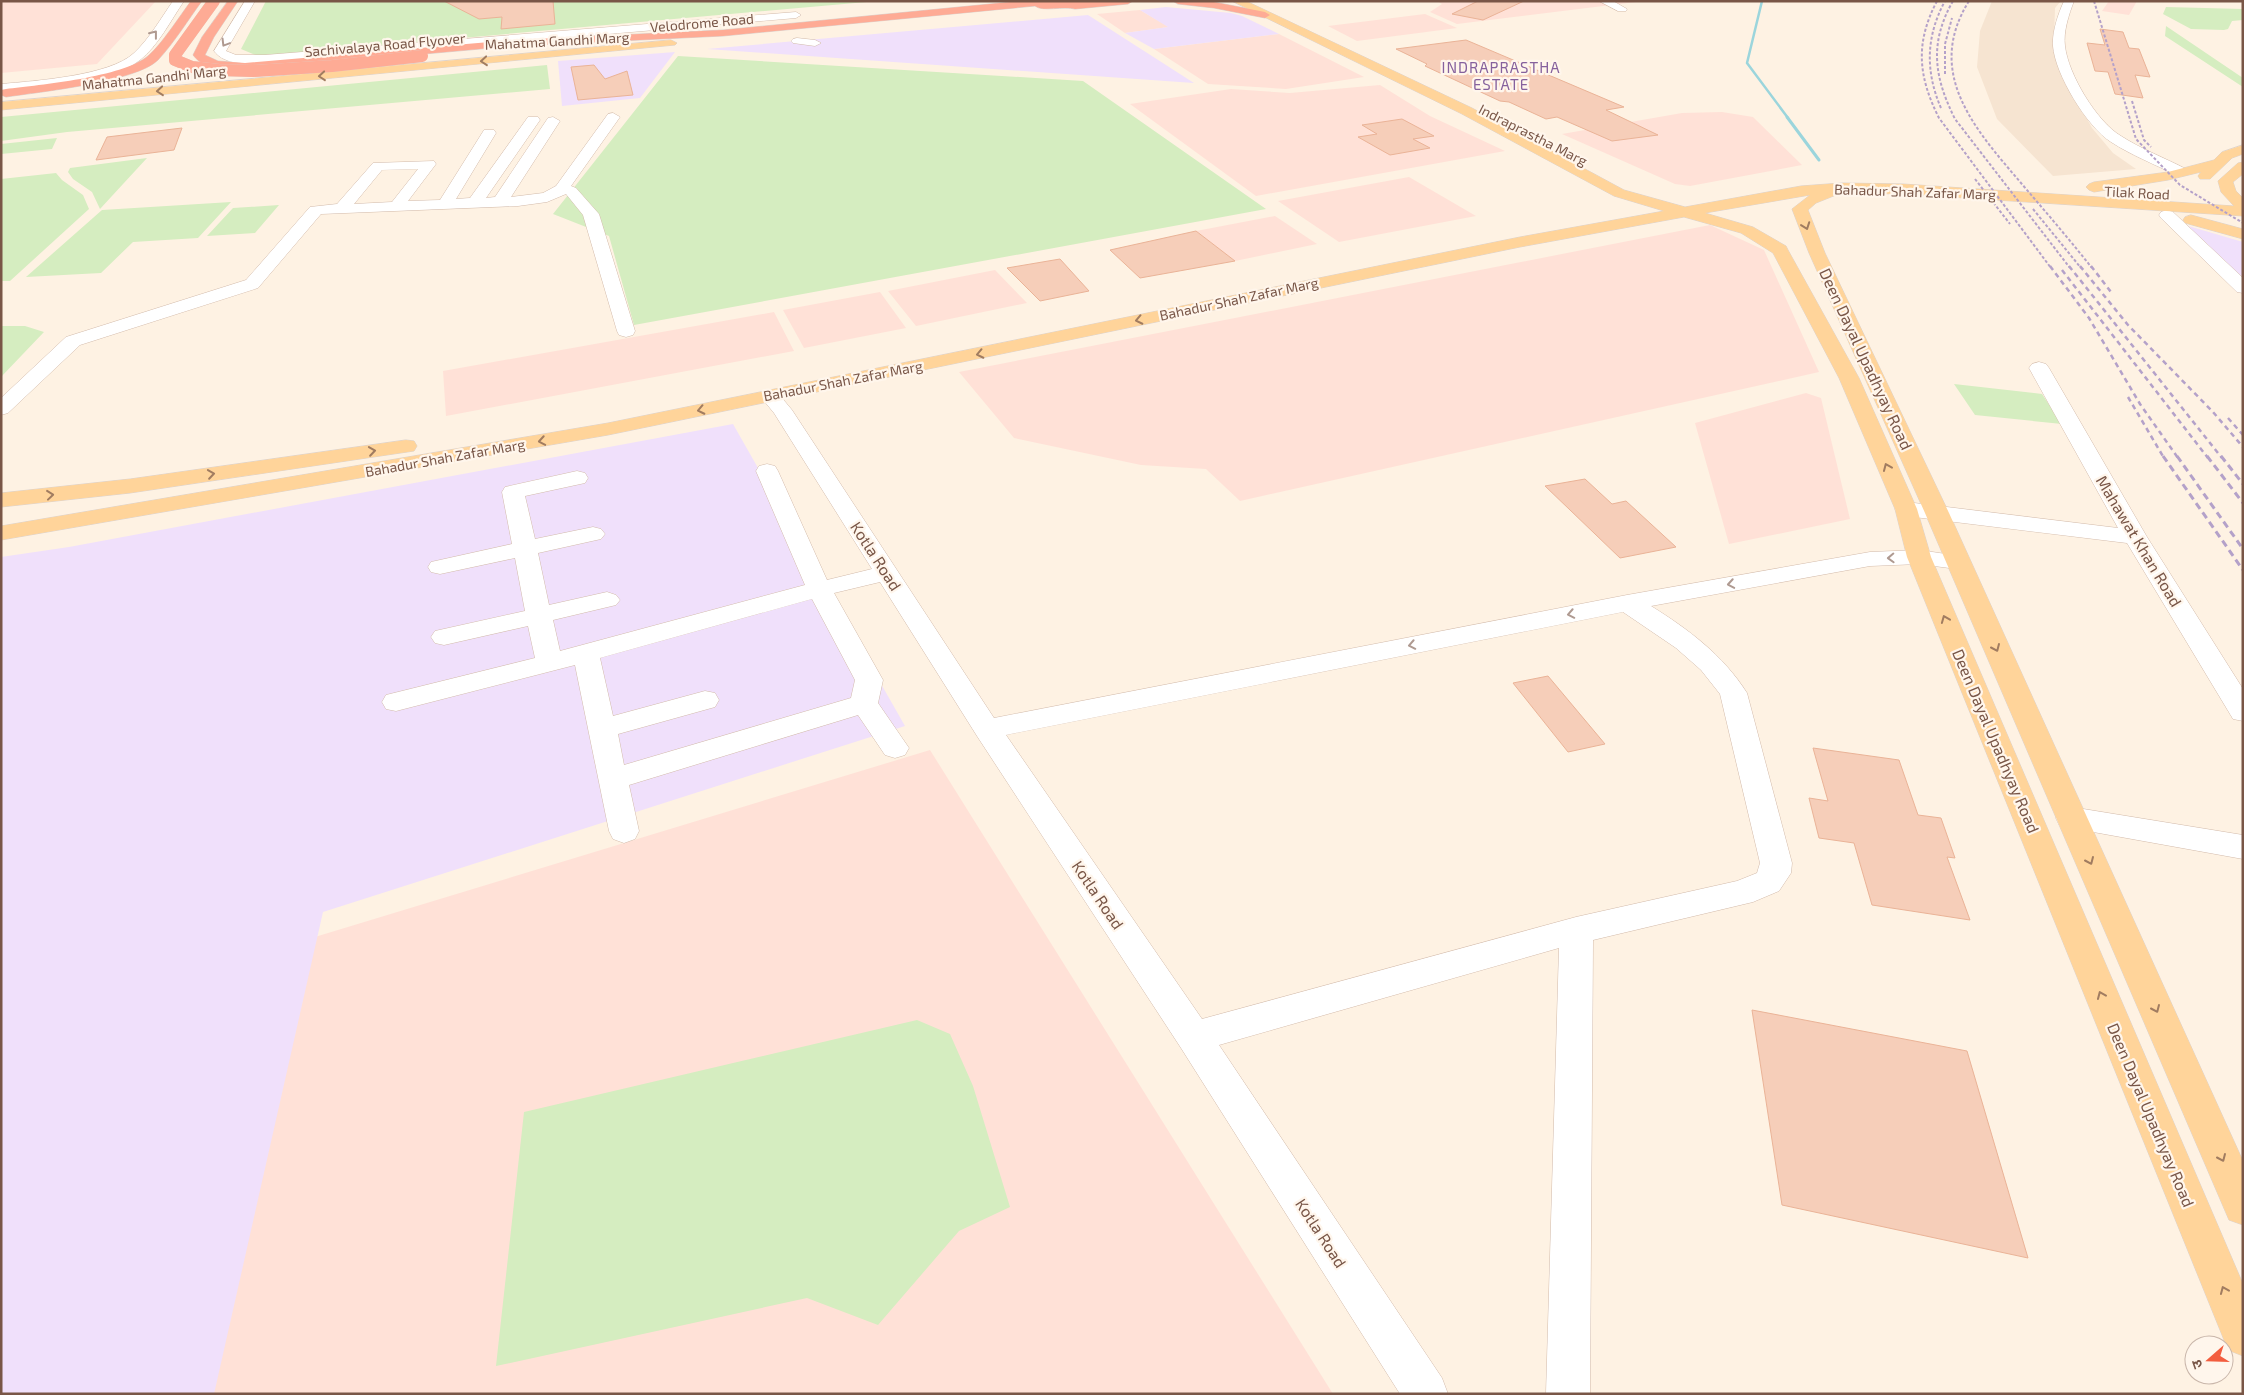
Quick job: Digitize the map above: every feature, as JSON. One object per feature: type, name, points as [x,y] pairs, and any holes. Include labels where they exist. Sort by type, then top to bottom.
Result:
[{"type":"highway","points":[[3,91],[109,76],[139,67],[153,58],[197,1]]},
{"type":"highway","name":"Sachivalaya Road Flyover","points":[[214,1],[175,55],[175,60],[179,64],[214,71],[251,71],[512,49],[604,44],[672,43]]},
{"type":"highway","points":[[233,1],[199,55],[203,60],[221,65],[260,66]]},
{"type":"highway","points":[[578,39],[944,1]]},
{"type":"highway","points":[[852,25],[881,19],[1057,1]]},
{"type":"highway","points":[[836,11],[881,19],[1093,1]]},
{"type":"highway","points":[[852,25],[1128,1]]},
{"type":"highway","points":[[1178,1],[1268,9]]},
{"type":"highway","name":"Mahatma Gandhi Marg","points":[[260,66],[578,39],[724,33],[881,19]]},
{"type":"highway","name":"Mahatma Gandhi Marg","points":[[672,43],[852,25]]},
{"type":"main road","name":"Indraprastha Marg","points":[[1237,1],[1268,9],[1475,106],[1646,192],[1689,204]]},
{"type":"main road","name":"Indraprastha Marg","points":[[1254,1],[1591,176],[1620,193],[1654,204],[1689,204]]},
{"type":"main road","name":"Mahatma Gandhi Marg","points":[[1,106],[672,43]]},
{"type":"main road","name":"Mahatma Gandhi Marg","points":[[181,75],[260,66]]},
{"type":"main road","name":"Mahatma Gandhi Marg","points":[[3,91],[145,79]]},
{"type":"main road","points":[[2094,187],[2181,172],[2222,159],[2243,149]]},
{"type":"main road","points":[[2222,159],[2243,160]]},
{"type":"main road","points":[[2222,159],[2196,191],[2212,209],[2243,226]]},
{"type":"main road","points":[[2241,205],[2226,189],[2225,181],[2243,166]]},
{"type":"main road","points":[[1591,176],[1603,201]]},
{"type":"main road","points":[[1880,179],[1914,195],[2130,209],[2167,215],[2243,234]]},
{"type":"main road","name":"Bahadur Shah Zafar Marg","points":[[1689,204],[1841,188],[1880,179]]},
{"type":"main road","name":"Bahadur Shah Zafar Marg","points":[[1,533],[588,433],[1429,260],[1788,182],[1880,179],[2073,187]]},
{"type":"main road","points":[[2073,187],[2172,191]]},
{"type":"main road","name":"Tilak Road","points":[[2073,187],[2196,191],[2241,205]]},
{"type":"main road","name":"Deen Dayal Upadhyay Road","points":[[1841,188],[1811,200],[1800,209],[1801,244],[1937,513],[2243,1206]]},
{"type":"main road","name":"Bahadur Shah Zafar Marg","points":[[1,500],[130,486],[521,428],[762,385],[1253,281],[1654,204]]},
{"type":"main road","points":[[1689,204],[1801,244]]},
{"type":"main road","name":"Deen Dayal Upadhyay Road","points":[[1689,204],[1747,230],[1780,250],[1849,378],[1906,509],[1919,557],[2243,1336]]},
{"type":"main road","name":"Tilak Road","points":[[2130,209],[2212,209],[2241,205]]},
{"type":"street","points":[[3,91],[80,77],[125,63],[136,57],[179,1]]},
{"type":"street","name":"Velodrome Road","points":[[250,1],[220,51],[224,56],[236,60],[265,60],[796,15]]},
{"type":"street","points":[[1604,1],[1622,9]]},
{"type":"street","points":[[2068,1],[2059,46],[2066,70],[2089,112],[2105,132],[2115,140],[2181,172]]},
{"type":"street","points":[[797,41],[815,43]]},
{"type":"street","points":[[316,210],[500,202],[546,197],[562,188],[613,118]]},
{"type":"street","points":[[475,203],[532,120]]},
{"type":"street","points":[[500,202],[553,121]]},
{"type":"street","points":[[445,204],[490,133]]},
{"type":"street","points":[[391,179],[403,165]]},
{"type":"street","points":[[357,168],[429,165],[396,206]]},
{"type":"street","points":[[342,209],[378,166]]},
{"type":"street","points":[[562,188],[571,191],[591,214],[626,331]]},
{"type":"street","points":[[368,208],[380,194]]},
{"type":"street","points":[[1,409],[73,341],[252,284],[329,196]]},
{"type":"street","points":[[2167,215],[2243,288]]},
{"type":"street","name":"Mahawat Khan Road","points":[[2039,368],[2135,537],[2243,712]]},
{"type":"street","name":"Kotla Road","points":[[770,396],[782,410],[987,729],[1194,1037],[1426,1394]]},
{"type":"street","points":[[767,471],[819,589],[869,680],[864,704]]},
{"type":"street","points":[[549,663],[513,492],[577,478]]},
{"type":"street","points":[[1906,509],[2135,537]]},
{"type":"street","points":[[440,567],[593,534]]},
{"type":"street","points":[[987,729],[1627,603],[1870,559],[1919,557],[1957,562]]},
{"type":"street","points":[[396,702],[549,663],[819,589],[886,573]]},
{"type":"street","points":[[444,637],[607,600]]},
{"type":"street","points":[[1194,1037],[1576,930],[1742,893],[1768,882],[1775,873],[1776,864],[1733,693],[1718,670],[1690,644],[1627,603]]},
{"type":"street","points":[[586,653],[624,831]]},
{"type":"street","points":[[602,729],[704,700]]},
{"type":"street","points":[[864,704],[880,724],[894,748]]},
{"type":"street","points":[[613,779],[864,704]]},
{"type":"street","points":[[2071,818],[2243,847]]},
{"type":"street","points":[[1568,1394],[1576,930]]},
{"type":"shaded area","points":[[1,1],[156,1],[97,64],[1,73]]},
{"type":"shaded area","points":[[1437,1],[1644,1],[1457,24],[1430,12],[1442,4]]},
{"type":"shaded area","points":[[1992,1],[2061,1],[2055,8],[2054,39],[2062,73],[2092,128],[2113,153],[2136,169],[2053,176],[1997,119],[1977,67],[1980,31]]},
{"type":"shaded area","points":[[2109,1],[2137,1],[2129,15],[2102,11]]},
{"type":"shaded area","points":[[1166,7],[1231,13],[1242,16],[1279,34],[1154,49],[1125,33],[1168,27],[1140,10]]},
{"type":"shaded area","points":[[1140,10],[1169,27],[1125,33],[1097,14]]},
{"type":"shaded area","points":[[1425,14],[1457,28],[1357,41],[1328,26]]},
{"type":"shaded area","points":[[1088,15],[1194,83],[707,49]]},
{"type":"shaded area","points":[[1279,34],[1364,77],[1286,89],[1208,84],[1154,49]]},
{"type":"shaded area","points":[[675,52],[640,98],[562,106],[558,61]]},
{"type":"shaded area","points":[[1380,85],[1430,116],[1505,151],[1256,196],[1130,104],[1231,89],[1290,93]]},
{"type":"shaded area","points":[[1722,112],[1753,117],[1802,165],[1690,186],[1675,184],[1562,134],[1682,113]]},
{"type":"shaded area","points":[[1409,177],[1476,216],[1339,242],[1278,201]]},
{"type":"shaded area","points":[[1275,216],[1317,244],[1235,261],[1196,231]]},
{"type":"shaded area","points":[[1710,225],[1764,250],[1819,372],[1240,501],[1206,469],[1141,465],[1014,438],[959,372]]},
{"type":"shaded area","points":[[2185,225],[2243,242],[2243,279]]},
{"type":"shaded area","points":[[995,270],[1027,303],[916,326],[888,291]]},
{"type":"shaded area","points":[[880,292],[906,328],[804,348],[783,310]]},
{"type":"shaded area","points":[[774,312],[794,351],[446,416],[443,371]]},
{"type":"shaded area","points":[[1806,393],[1821,398],[1850,519],[1729,544],[1695,423]]},
{"type":"shaded area","points":[[733,424],[905,726],[323,912],[214,1394],[1,1394],[1,557],[69,547]]},
{"type":"shaded area","points":[[930,750],[1333,1394],[213,1394],[305,940]]},
{"type":"green space","points":[[266,1],[878,1],[258,56],[241,49]]},
{"type":"green space","points":[[2166,7],[2243,9],[2243,20],[2232,21],[2228,29],[2224,30],[2191,29],[2163,14]]},
{"type":"green space","points":[[2166,26],[2243,78],[2243,87],[2165,36]]},
{"type":"green space","points":[[678,56],[1083,81],[1266,209],[634,325],[609,236],[553,214]]},
{"type":"green space","points":[[547,65],[550,89],[67,132],[1,141],[1,117]]},
{"type":"green space","points":[[57,138],[52,149],[1,154],[1,144]]},
{"type":"green space","points":[[147,158],[100,209],[92,192],[73,179],[68,172],[70,168]]},
{"type":"green space","points":[[56,173],[62,180],[83,195],[89,209],[10,281],[1,281],[1,179]]},
{"type":"green space","points":[[231,202],[198,238],[133,242],[101,273],[26,277],[102,210]]},
{"type":"green space","points":[[279,205],[255,233],[207,236],[233,208]]},
{"type":"green space","points":[[1,326],[25,326],[44,332],[1,377]]},
{"type":"green space","points":[[1954,384],[2042,394],[2062,424],[1975,415]]},
{"type":"green space","points":[[917,1020],[950,1034],[973,1086],[1010,1207],[959,1231],[878,1325],[807,1298],[496,1366],[524,1112]]},
{"type":"building","points":[[444,1],[553,1],[555,24],[501,29],[502,17],[479,19]]},
{"type":"building","points":[[1478,1],[1524,1],[1483,20],[1452,14]]},
{"type":"building","points":[[2100,29],[2123,32],[2129,48],[2139,49],[2150,77],[2135,75],[2143,98],[2115,94],[2108,72],[2095,71],[2087,43],[2105,45]]},
{"type":"building","points":[[1466,40],[1624,107],[1606,110],[1658,135],[1612,141],[1557,117],[1546,119],[1509,102],[1500,101],[1425,66],[1427,64],[1396,49]]},
{"type":"building","points":[[594,65],[605,79],[627,71],[633,95],[578,100],[571,67]]},
{"type":"building","points":[[1402,119],[1434,136],[1413,139],[1430,148],[1390,155],[1358,137],[1377,134],[1362,125]]},
{"type":"building","points":[[182,128],[174,150],[96,160],[107,137]]},
{"type":"building","points":[[1196,231],[1235,261],[1140,278],[1110,250]]},
{"type":"building","points":[[1060,259],[1089,291],[1040,301],[1007,268]]},
{"type":"building","points":[[1585,479],[1612,504],[1626,501],[1676,547],[1620,558],[1545,486]]},
{"type":"building","points":[[1548,676],[1605,744],[1568,752],[1513,683]]},
{"type":"building","points":[[1813,748],[1899,760],[1918,815],[1941,818],[1955,858],[1947,857],[1970,920],[1872,905],[1854,843],[1819,838],[1809,798],[1828,801]]},
{"type":"building","points":[[1752,1010],[1967,1051],[2028,1258],[1782,1205]]},
{"type":"waterway","points":[[1762,1],[1747,63],[1788,118]]},
{"type":"waterway","points":[[1787,117],[1819,160]]},
{"type":"railway","points":[[1937,1],[1930,16],[1922,45],[1923,74],[1932,103],[1939,118],[2051,268]]},
{"type":"railway","points":[[1941,108],[1932,81],[1930,54],[1934,27],[1945,1]]},
{"type":"railway","points":[[1953,1],[1940,31],[1937,60],[1942,89],[1948,104],[1955,119],[2070,268]]},
{"type":"railway","points":[[1969,1],[1956,27],[1952,52],[1954,76],[1961,99],[1972,121],[1987,142],[2092,268]]},
{"type":"railway","points":[[2094,1],[2136,139],[2180,185],[2243,223]]},
{"type":"railway","points":[[1945,74],[1945,44],[1952,18]]},
{"type":"railway","points":[[2132,101],[2144,140],[2151,147]]},
{"type":"railway","points":[[1975,179],[2010,224]]},
{"type":"railway","points":[[2033,209],[2081,268]]},
{"type":"railway","points":[[2050,266],[2089,318],[2140,404],[2178,458]]},
{"type":"railway","points":[[2069,266],[2222,458]]},
{"type":"railway","points":[[2080,266],[2128,325],[2213,412],[2243,447]]},
{"type":"railway","points":[[2091,266],[2111,292]]},
{"type":"railway","points":[[2062,270],[2208,458]]},
{"type":"railway","points":[[2128,397],[2164,458]]},
{"type":"railway","points":[[2228,418],[2243,435]]},
{"type":"railway","points":[[2163,456],[2243,570]]},
{"type":"railway","points":[[2177,456],[2243,549]]},
{"type":"railway","points":[[2207,456],[2243,503]]},
{"type":"railway","points":[[2221,456],[2243,484]]},
{"type":"district","name":"INDRAPRASTHA ESTATE","points":[[1501,76]]}]
